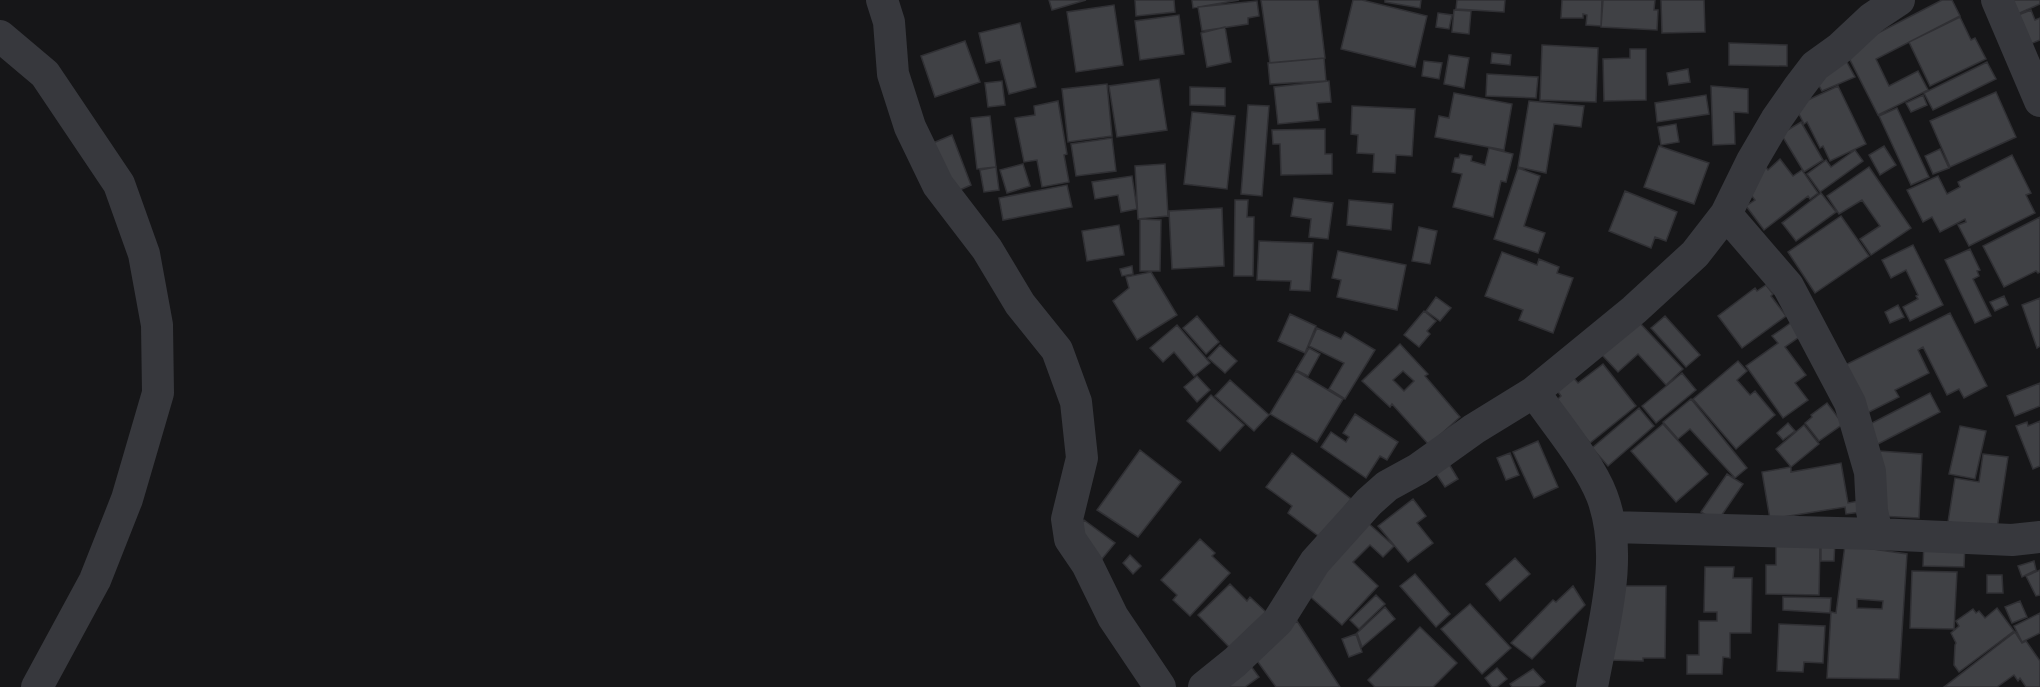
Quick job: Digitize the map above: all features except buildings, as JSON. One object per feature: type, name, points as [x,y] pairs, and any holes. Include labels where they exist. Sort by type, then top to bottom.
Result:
[{"type":"street","points":[[882,0],[889,22],[893,74],[910,127],[938,185],[987,249],[1020,304],[1057,350],[1076,402],[1082,458],[1066,519],[1070,539],[1087,564],[1113,617],[1160,687]]},
{"type":"street","points":[[1204,687],[1235,662],[1278,621],[1315,562],[1369,502],[1387,486],[1418,469],[1474,429],[1534,392],[1664,284],[1695,254],[1726,214],[1752,161],[1776,120],[1815,66],[1840,48],[1872,18],[1899,0]]},
{"type":"street","points":[[1997,0],[2040,101]]},
{"type":"street","points":[[0,36],[45,74],[119,184],[144,254],[157,325],[158,393],[127,499],[95,580],[38,687]]},
{"type":"street","points":[[1726,214],[1788,286],[1850,404],[1870,472],[1872,511],[1877,534]]},
{"type":"street","points":[[1534,392],[1584,463],[1602,494],[1611,527],[1612,558],[1609,591],[1592,687]]},
{"type":"street","points":[[1611,527],[2012,540],[2040,537]]}]
